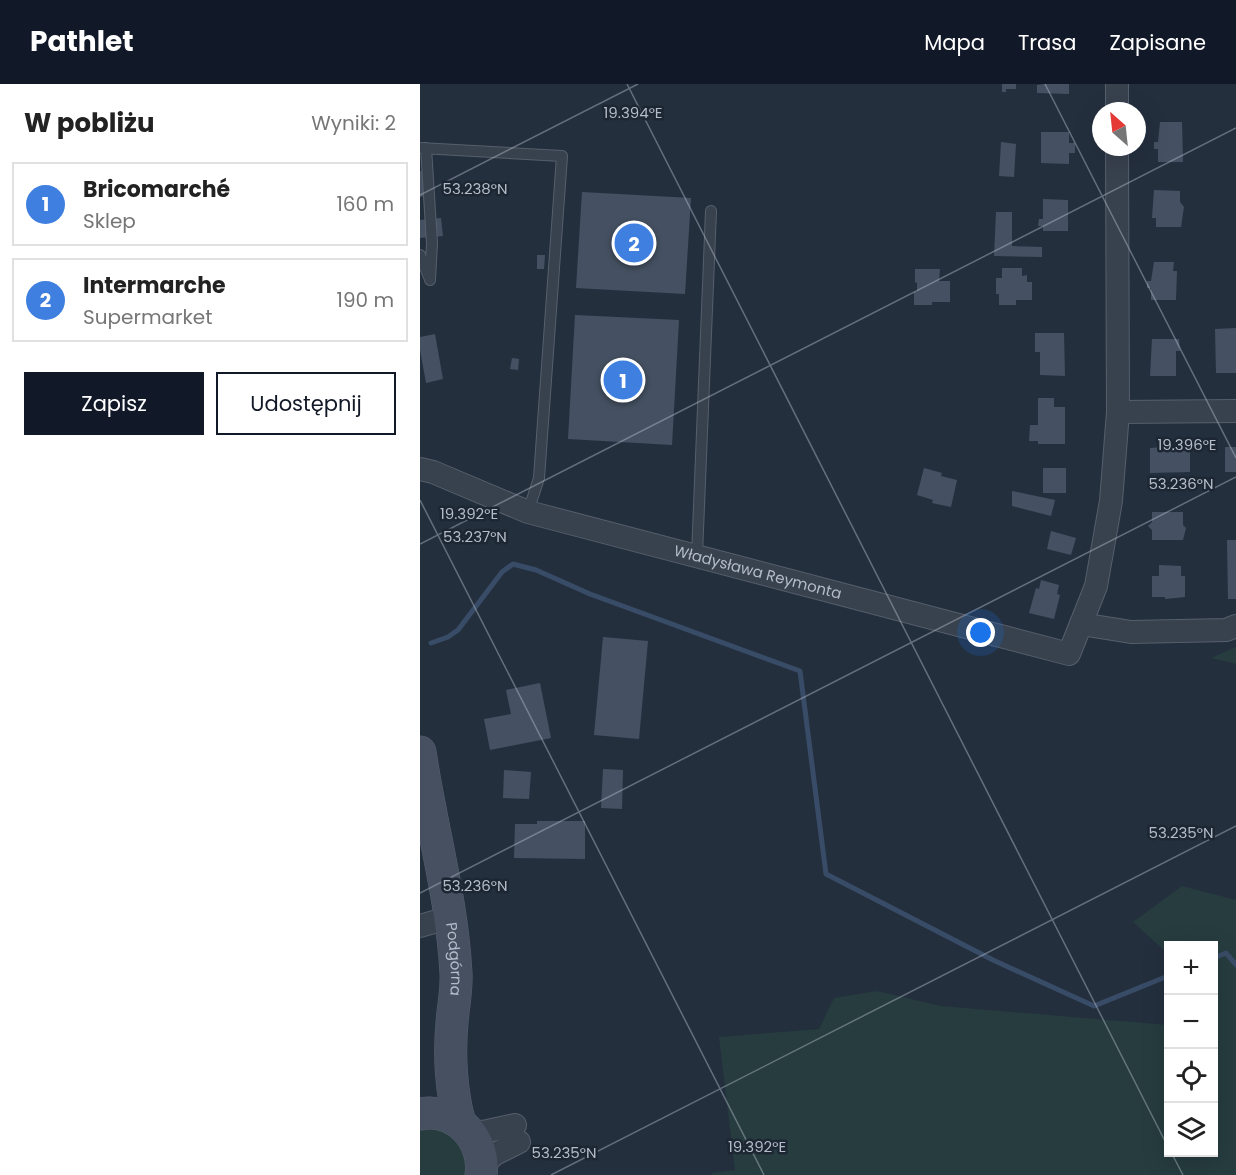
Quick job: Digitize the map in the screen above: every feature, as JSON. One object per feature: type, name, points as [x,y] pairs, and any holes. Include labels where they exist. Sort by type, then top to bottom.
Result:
[{"type":"main road","name":"Podgórna","points":[[420,752],[427,800],[451,917],[456,976],[451,1026],[454,1105],[465,1127],[477,1142],[481,1171]]},
{"type":"main road","name":"Podgórna","points":[[420,1108],[428,1098],[451,1026]]},
{"type":"main road","points":[[420,1114],[438,1113],[465,1127]]},
{"type":"street","points":[[1117,84],[1117,102]]},
{"type":"street","name":"Władysława Reymonta","points":[[420,469],[433,472],[528,512],[1069,654],[1096,586],[1111,501],[1118,412],[1118,156]]},
{"type":"street","points":[[1118,412],[1236,411]]},
{"type":"street","points":[[1081,624],[1131,632],[1214,631],[1236,626]]},
{"type":"street","points":[[420,926],[451,917]]},
{"type":"street","points":[[465,1127],[483,1132],[517,1133],[481,1171]]},
{"type":"lane","points":[[420,255],[430,280],[432,243],[430,198],[423,148],[562,156],[539,478],[528,512]]},
{"type":"lane","points":[[420,207],[430,198]]},
{"type":"lane","points":[[697,555],[711,211]]},
{"type":"green space","points":[[1236,647],[1236,664],[1211,658]]},
{"type":"green space","points":[[1182,886],[1236,900],[1236,1175],[712,1175],[711,1173],[735,1170],[719,1037],[819,1029],[834,998],[877,991],[941,1006],[1164,1025],[1164,1157],[1218,1157],[1218,941],[1164,941],[1164,950],[1133,922]]},
{"type":"green space","points":[[420,1127],[445,1129],[455,1139],[465,1154],[465,1175],[420,1175]]},
{"type":"building","points":[[1002,84],[1016,84],[1016,89],[1006,89],[1006,92],[1002,92]]},
{"type":"building","points":[[1069,84],[1069,94],[1037,93],[1037,85]]},
{"type":"building","points":[[1160,122],[1182,122],[1183,162],[1158,162],[1158,149],[1154,149],[1154,142],[1158,142]]},
{"type":"building","points":[[1041,132],[1069,132],[1069,143],[1075,143],[1075,153],[1069,153],[1069,164],[1041,163]]},
{"type":"building","points":[[1001,142],[1016,144],[1014,177],[999,176]]},
{"type":"building","points":[[420,171],[423,171],[426,196],[420,197]]},
{"type":"building","points":[[1154,190],[1180,191],[1180,202],[1184,207],[1181,227],[1156,227],[1156,218],[1152,218]]},
{"type":"building","points":[[582,192],[691,198],[685,294],[576,288]]},
{"type":"building","points":[[1043,199],[1068,200],[1068,231],[1043,231],[1043,226],[1038,226],[1039,219],[1043,219]]},
{"type":"building","points":[[996,212],[1012,212],[1012,246],[1042,247],[1042,257],[994,256]]},
{"type":"building","points":[[441,218],[443,236],[420,238],[420,220]]},
{"type":"building","points":[[537,255],[545,255],[544,269],[537,269]]},
{"type":"building","points":[[1154,262],[1174,262],[1173,271],[1177,271],[1176,300],[1151,300],[1151,288],[1147,288],[1147,281],[1151,281]]},
{"type":"building","points":[[1002,268],[1022,268],[1022,276],[1027,275],[1027,282],[1032,282],[1032,300],[1016,300],[1016,305],[999,305],[996,278],[1002,278]]},
{"type":"building","points":[[915,269],[940,269],[939,281],[950,281],[950,302],[914,305],[914,292],[917,292]]},
{"type":"building","points":[[575,315],[679,320],[672,445],[568,439]]},
{"type":"building","points":[[1236,328],[1236,373],[1216,373],[1215,329]]},
{"type":"building","points":[[1035,333],[1064,333],[1065,376],[1040,375],[1040,352],[1035,352]]},
{"type":"building","points":[[435,334],[443,379],[426,383],[420,337]]},
{"type":"building","points":[[1152,339],[1179,339],[1180,351],[1176,351],[1176,376],[1150,376]]},
{"type":"building","points":[[512,358],[519,359],[518,370],[510,369]]},
{"type":"building","points":[[1038,398],[1054,398],[1054,407],[1065,407],[1065,444],[1038,444],[1038,441],[1029,441],[1030,425],[1038,425]]},
{"type":"building","points":[[1190,447],[1190,472],[1150,473],[1150,448]]},
{"type":"building","points":[[1225,447],[1236,447],[1236,472],[1225,472]]},
{"type":"building","points":[[924,468],[957,480],[951,507],[932,503],[933,500],[917,495]]},
{"type":"building","points":[[1043,468],[1066,468],[1066,493],[1043,493]]},
{"type":"building","points":[[1012,491],[1055,500],[1051,516],[1012,506]]},
{"type":"building","points":[[1152,512],[1183,512],[1183,525],[1186,528],[1183,540],[1152,540],[1152,530],[1148,526],[1152,522]]},
{"type":"building","points":[[1051,531],[1076,538],[1071,555],[1047,549]]},
{"type":"building","points":[[1227,540],[1236,540],[1236,599],[1228,599]]},
{"type":"building","points":[[1159,565],[1181,566],[1181,576],[1185,576],[1185,597],[1165,599],[1165,597],[1152,597],[1152,576],[1159,576]]},
{"type":"building","points":[[1041,580],[1059,585],[1057,594],[1060,595],[1054,619],[1029,613],[1036,588],[1039,589]]},
{"type":"building","points":[[603,637],[648,641],[639,739],[594,735]]},
{"type":"building","points":[[540,683],[551,738],[490,750],[484,719],[511,714],[506,690]]},
{"type":"building","points":[[603,769],[623,770],[622,809],[601,808]]},
{"type":"building","points":[[504,770],[531,772],[529,799],[503,798]]},
{"type":"building","points":[[537,821],[585,821],[585,859],[514,858],[515,824],[537,824]]},
{"type":"waterway","points":[[431,643],[448,637],[458,630],[502,572],[513,564],[536,570],[590,594],[800,671],[826,874],[993,960],[1094,1006],[1164,978]]},
{"type":"waterway","points":[[1218,956],[1226,953],[1236,965]]},
{"type":"place","name":"Intermarche","points":[[634,243]]},
{"type":"place","name":"Bricomarché","points":[[623,380]]}]
